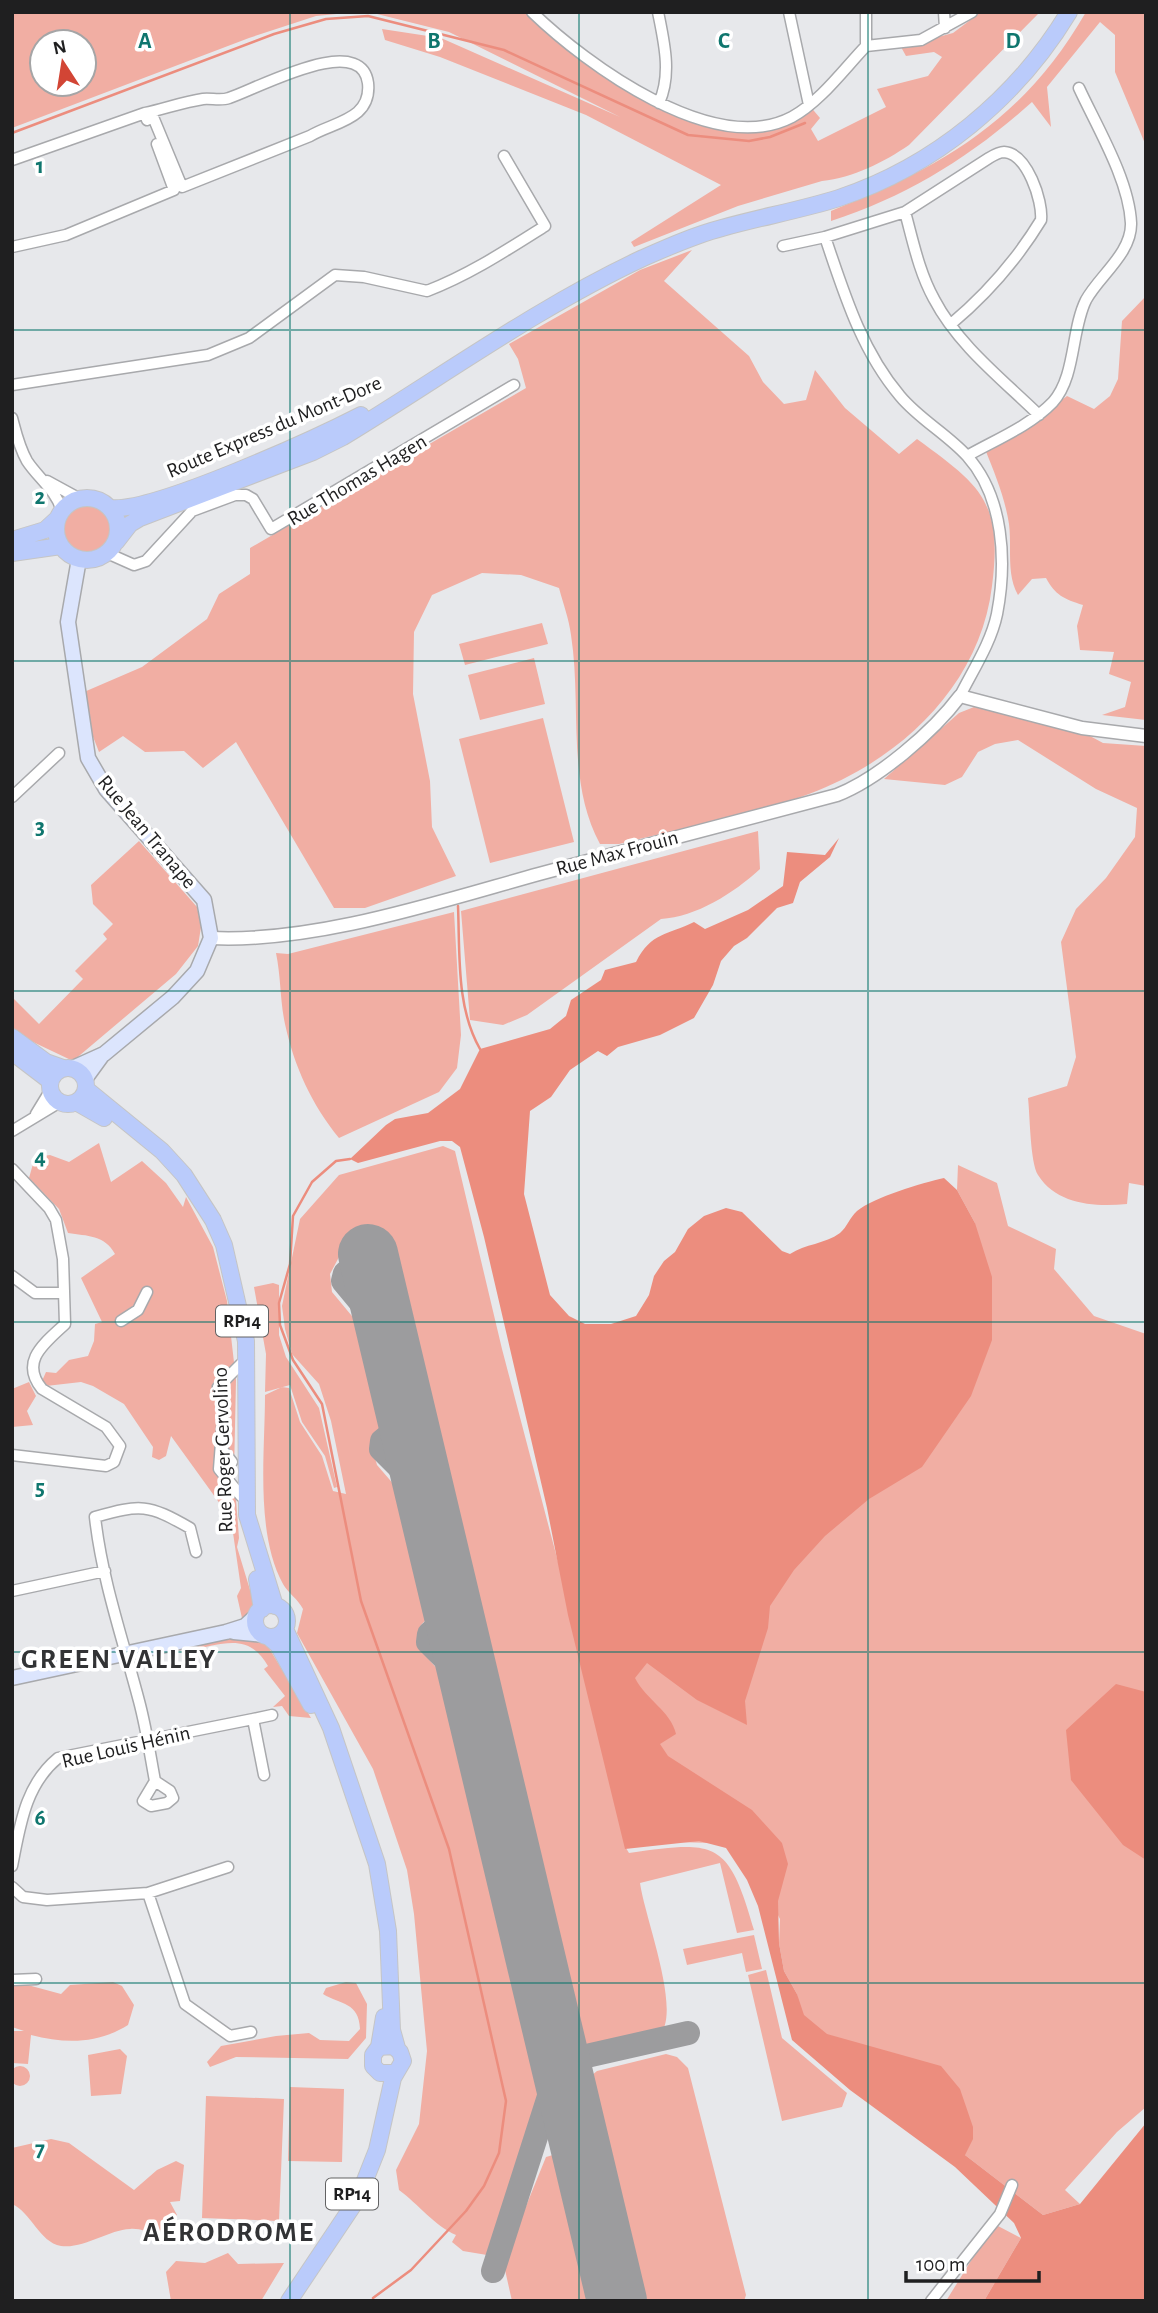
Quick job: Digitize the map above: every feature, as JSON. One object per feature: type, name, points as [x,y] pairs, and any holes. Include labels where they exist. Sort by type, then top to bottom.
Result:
[{"type":"main road","name":"Route Express du Mont-Dore","points":[[111,547],[130,524],[140,518],[313,452],[343,437],[566,299],[641,259],[718,228],[841,197],[920,161],[968,128],[1012,89],[1037,60],[1069,12]]},
{"type":"main road","name":"Route Express du Mont-Dore","points":[[110,508],[133,507],[246,466],[341,425],[451,370]]},
{"type":"main road","points":[[12,540],[45,530],[60,514],[80,499],[96,500],[110,508],[118,524],[111,547],[96,559],[79,559],[61,546],[57,537],[60,514]]},
{"type":"main road","points":[[12,553],[61,546]]},
{"type":"main road","name":"Rue Jean Tranape","points":[[79,559],[68,622],[88,758],[106,789],[204,900],[211,938]]},
{"type":"main road","points":[[68,1085],[173,998],[197,971],[211,938]]},
{"type":"main road","name":"Rue Roger Gervolino","points":[[12,1037],[46,1062],[68,1085],[151,1149],[192,1195],[216,1241],[241,1364],[244,1527],[264,1610]]},
{"type":"main road","name":"Rue Roger Gervolino","points":[[12,1052],[68,1085],[162,1151],[184,1175],[214,1220],[224,1245],[247,1349],[247,1515],[264,1610]]},
{"type":"main road","points":[[264,1610],[286,1614],[285,1629],[331,1728],[377,1864],[388,1931],[392,2030],[402,2061],[396,2073],[385,2075],[376,2070],[373,2055],[379,2047],[384,2030],[383,1957],[365,1849],[314,1711],[278,1645],[257,1629],[264,1610]]},
{"type":"main road","points":[[12,1678],[226,1632],[245,1626],[264,1610]]},
{"type":"main road","points":[[226,1632],[278,1636],[285,1629]]},
{"type":"main road","points":[[379,2047],[388,2045],[397,2048]]},
{"type":"main road","name":"RP14","points":[[281,2301],[346,2204],[362,2172],[370,2148],[378,2105],[376,2070]]},
{"type":"main road","name":"RP14","points":[[289,2301],[358,2198],[377,2150],[396,2073]]},
{"type":"street","points":[[532,12],[593,63],[659,103],[720,124],[750,128],[786,119],[809,104],[866,46],[920,40],[972,12]]},
{"type":"street","points":[[657,12],[666,51],[665,91],[659,103]]},
{"type":"street","points":[[789,12],[809,104]]},
{"type":"street","points":[[866,12],[866,46]]},
{"type":"street","points":[[944,12],[945,28]]},
{"type":"street","points":[[12,160],[148,112],[204,99],[226,99],[333,61],[354,62],[366,75],[368,85],[363,104],[347,121],[324,127],[310,136],[182,187],[148,112]]},
{"type":"street","points":[[967,456],[1039,415],[1059,393],[1084,304],[1123,250],[1130,232],[1128,207],[1115,167],[1079,88]]},
{"type":"street","points":[[12,247],[66,235],[174,190],[148,112]]},
{"type":"street","points":[[782,246],[825,237],[905,212],[1001,152],[1013,154],[1021,161],[1034,188],[1042,213],[1041,220],[985,296],[951,324]]},
{"type":"street","points":[[12,385],[208,355],[250,338],[335,275],[364,276],[427,292],[491,260],[545,226],[504,156]]},
{"type":"street","points":[[905,212],[922,273],[934,300],[972,350],[1039,415]]},
{"type":"street","points":[[825,237],[852,318],[877,362],[900,396],[967,456],[994,504],[998,519],[1001,573],[996,615],[989,637],[960,696],[1095,731],[1146,736]]},
{"type":"street","name":"Rue Thomas Hagen","points":[[111,547],[134,565],[146,561],[192,511],[235,495],[246,495],[253,499],[271,529],[278,527],[514,385]]},
{"type":"street","points":[[12,418],[28,463],[42,478],[60,514]]},
{"type":"street","points":[[42,478],[80,499]]},
{"type":"street","name":"Rue Max Frouin","points":[[211,938],[279,936],[348,923],[837,795],[860,786],[921,737],[960,696]]},
{"type":"street","points":[[12,797],[59,753]]},
{"type":"street","points":[[12,1131],[35,1116],[68,1085]]},
{"type":"street","points":[[12,1169],[49,1208],[61,1235],[65,1324],[37,1352],[32,1372],[41,1389],[111,1432],[120,1446],[119,1455],[106,1466],[12,1455]]},
{"type":"street","points":[[12,1276],[35,1293],[64,1293]]},
{"type":"street","points":[[121,1321],[138,1310],[147,1292]]},
{"type":"street","points":[[241,1364],[218,1387],[223,1404],[219,1469],[229,1485],[242,1496]]},
{"type":"street","points":[[221,1448],[232,1462]]},
{"type":"street","points":[[155,1781],[139,1701],[105,1572],[96,1516],[144,1506],[160,1511],[190,1528],[196,1552]]},
{"type":"street","points":[[12,1591],[105,1572]]},
{"type":"street","name":"Rue Louis Hénin","points":[[12,1866],[30,1791],[45,1768],[58,1758],[272,1715]]},
{"type":"street","points":[[253,1719],[264,1775]]},
{"type":"street","points":[[12,1887],[23,1897],[47,1900],[148,1893],[228,1867]]},
{"type":"street","points":[[148,1893],[185,2004],[230,2036],[251,2032]]},
{"type":"street","points":[[12,1980],[36,1979]]},
{"type":"street","points":[[931,2301],[1000,2214],[1013,2185]]},
{"type":"shaded area","points":[[12,12],[357,12],[316,16],[249,38],[98,95],[98,28],[28,28],[28,98],[91,98],[12,128]]},
{"type":"shaded area","points":[[369,12],[532,12],[624,84],[710,121],[765,126],[809,105],[820,118],[811,129],[818,141],[886,107],[877,89],[928,76],[942,57],[934,52],[906,56],[901,47],[953,33],[981,12],[1040,12],[909,145],[889,157],[845,176],[738,206],[634,247],[631,242],[721,185],[586,115],[440,57],[385,40],[382,29],[441,38],[620,117],[449,32]]},
{"type":"shaded area","points":[[1086,12],[1146,12],[1146,146],[1115,72],[1115,35],[1100,22],[1047,87],[1051,127],[1032,102],[986,140],[913,187],[831,221],[831,211],[909,177],[977,136],[1036,82],[1062,50]]},
{"type":"shaded area","points":[[692,250],[664,281],[749,356],[763,382],[784,404],[806,400],[815,370],[845,408],[899,454],[917,439],[957,470],[983,498],[994,534],[995,557],[984,622],[971,656],[953,687],[930,715],[904,740],[874,761],[809,794],[764,809],[619,844],[600,844],[589,820],[583,795],[571,635],[559,588],[521,575],[482,573],[432,595],[414,632],[413,694],[430,781],[432,827],[456,876],[365,908],[334,908],[236,742],[203,768],[184,751],[145,752],[123,736],[99,752],[90,729],[84,692],[142,667],[207,619],[219,594],[250,574],[250,548],[526,388],[518,359],[509,344],[640,270]]},
{"type":"shaded area","points":[[1146,296],[1146,720],[1102,715],[1125,707],[1131,682],[1109,674],[1114,652],[1080,650],[1077,626],[1083,605],[1061,596],[1046,578],[1032,579],[1018,595],[1012,578],[1007,514],[985,449],[1032,423],[1067,396],[1094,409],[1110,396],[1118,379],[1122,321]]},
{"type":"shaded area","points":[[88,504],[107,511],[114,530],[107,549],[88,556],[69,549],[62,530],[69,511]]},
{"type":"shaded area","points":[[542,623],[548,644],[465,665],[459,644]]},
{"type":"shaded area","points":[[534,658],[545,704],[480,720],[468,675]]},
{"type":"shaded area","points":[[974,707],[1090,736],[1103,743],[1146,746],[1146,1186],[1129,1183],[1127,1204],[1078,1202],[1055,1193],[1046,1185],[1038,1175],[1033,1160],[1028,1098],[1067,1086],[1076,1057],[1061,942],[1076,909],[1106,878],[1135,837],[1137,808],[1096,789],[1018,740],[995,744],[978,752],[962,777],[945,785],[884,779],[959,713]]},
{"type":"shaded area","points":[[543,718],[574,842],[490,863],[459,739]]},
{"type":"shaded area","points":[[758,831],[760,869],[726,895],[688,914],[661,919],[527,1015],[503,1025],[470,1020],[461,911]]},
{"type":"shaded area","points":[[839,838],[830,857],[800,882],[793,903],[777,908],[721,961],[713,985],[694,1018],[660,1035],[618,1047],[607,1056],[598,1051],[570,1070],[551,1097],[530,1111],[524,1194],[550,1295],[569,1316],[585,1324],[611,1324],[636,1316],[649,1295],[654,1276],[664,1261],[675,1252],[688,1229],[704,1216],[726,1208],[742,1212],[782,1251],[790,1254],[834,1237],[857,1211],[886,1196],[944,1178],[957,1190],[975,1223],[992,1277],[992,1340],[971,1396],[922,1467],[869,1499],[825,1536],[794,1570],[770,1606],[768,1628],[745,1701],[747,1725],[697,1700],[647,1663],[635,1678],[673,1726],[676,1734],[660,1744],[668,1756],[752,1810],[782,1843],[788,1864],[778,1901],[779,1943],[784,1971],[797,1994],[804,2015],[827,2034],[941,2066],[960,2089],[973,2127],[973,2139],[965,2155],[1043,2215],[1080,2204],[1146,2123],[1146,2301],[984,2301],[1021,2238],[1014,2223],[955,2167],[850,2090],[792,2040],[758,1906],[747,1880],[726,1848],[699,1841],[625,1849],[568,1615],[547,1508],[484,1237],[460,1147],[452,1141],[440,1141],[358,1163],[350,1159],[395,1119],[428,1113],[460,1089],[480,1049],[550,1029],[566,1016],[571,1000],[601,980],[605,970],[636,962],[648,945],[668,932],[694,922],[705,929],[748,910],[783,886],[787,852],[825,855]]},
{"type":"shaded area","points":[[139,841],[197,907],[201,927],[198,946],[176,974],[73,1061],[33,1042],[12,1027],[12,997],[39,1024],[83,979],[75,971],[107,939],[103,934],[113,924],[93,904],[91,885]]},
{"type":"shaded area","points":[[454,912],[461,1035],[457,1068],[439,1092],[339,1138],[312,1099],[293,1055],[283,1015],[276,953],[288,954]]},
{"type":"shaded area","points":[[99,1143],[111,1182],[142,1161],[166,1183],[183,1207],[186,1197],[213,1247],[227,1301],[236,1380],[234,1473],[239,1538],[237,1547],[254,1603],[253,1612],[246,1619],[242,1618],[237,1596],[241,1588],[231,1519],[171,1436],[166,1456],[159,1460],[152,1457],[153,1447],[124,1404],[81,1382],[46,1386],[42,1381],[46,1372],[56,1373],[69,1360],[88,1356],[94,1341],[95,1324],[102,1322],[81,1278],[115,1254],[101,1240],[68,1233],[59,1209],[29,1178],[35,1157],[50,1155],[69,1162]]},
{"type":"shaded area","points":[[443,1146],[455,1151],[502,1349],[562,1577],[975,1223],[957,1190],[958,1165],[997,1183],[1008,1226],[1056,1249],[1054,1269],[1094,1316],[1146,1334],[1146,2107],[1117,2132],[1065,2190],[1080,2204],[1043,2215],[965,2155],[801,2042],[797,1994],[784,1971],[779,1943],[780,1919],[736,1836],[713,1843],[676,1842],[626,1848],[629,1853],[682,1847],[700,1848],[714,1853],[726,1862],[736,1878],[754,1930],[737,1933],[720,1863],[640,1883],[664,1982],[666,2019],[662,2032],[605,2046],[584,2043],[575,2037],[386,1244],[339,1257],[330,1274],[332,1292],[361,1327],[385,1416],[371,1444],[377,1465],[402,1494],[432,1616],[418,1631],[418,1640],[427,1657],[448,1680],[543,2092],[536,2123],[487,2255],[463,2251],[452,2242],[456,2235],[399,2190],[396,2170],[419,2124],[427,2051],[414,1914],[407,1870],[373,1769],[297,1633],[303,1609],[283,1584],[274,1564],[265,1517],[265,1395],[282,1387],[289,1388],[300,1422],[322,1456],[333,1491],[346,1494],[331,1421],[319,1384],[292,1354],[285,1329],[282,1306],[300,1219],[339,1175]]},
{"type":"shaded area","points":[[273,1283],[279,1285],[279,1335],[286,1357],[319,1408],[337,1487],[334,1488],[325,1456],[302,1422],[290,1385],[265,1392],[266,1354],[254,1287]]},
{"type":"shaded area","points":[[29,1382],[36,1396],[27,1411],[33,1425],[12,1427],[12,1389]]},
{"type":"shaded area","points":[[251,1635],[266,1643],[311,1718],[289,1716],[282,1706],[273,1707],[285,1696],[264,1669],[268,1666],[252,1648],[233,1643],[189,1650],[186,1646]]},
{"type":"shaded area","points":[[1116,1684],[1146,1692],[1146,1860],[1123,1845],[1071,1780],[1066,1730]]},
{"type":"shaded area","points":[[754,1935],[762,1969],[746,1972],[742,1953],[687,1965],[683,1949]]},
{"type":"shaded area","points":[[766,1970],[782,2038],[847,2093],[842,2107],[782,2121],[748,1975]]},
{"type":"shaded area","points":[[113,1982],[122,1986],[134,2005],[128,2025],[93,2039],[69,2041],[31,2035],[28,2064],[12,2063],[14,2031],[24,2031],[12,2027],[12,1986],[24,1984],[61,1994],[70,1985]]},
{"type":"shaded area","points":[[346,1982],[356,1983],[367,2004],[366,2038],[348,2059],[236,2057],[210,2067],[207,2062],[221,2046],[276,2036],[309,2033],[320,2040],[349,2041],[360,2029],[356,2014],[353,2009],[323,1994],[326,1988]]},
{"type":"shaded area","points":[[120,2049],[127,2056],[121,2094],[91,2096],[88,2055]]},
{"type":"shaded area","points":[[666,2054],[677,2057],[688,2068],[746,2295],[744,2301],[639,2301],[590,2094],[591,2076],[597,2071]]},
{"type":"shaded area","points":[[20,2066],[27,2069],[30,2076],[27,2083],[20,2086],[13,2083],[10,2076],[13,2069]]},
{"type":"shaded area","points":[[290,2087],[344,2089],[342,2162],[288,2161]]},
{"type":"shaded area","points":[[206,2096],[284,2099],[279,2221],[202,2218]]},
{"type":"shaded area","points":[[51,2139],[69,2143],[134,2190],[157,2170],[176,2161],[184,2165],[180,2201],[170,2202],[177,2215],[168,2220],[157,2235],[130,2229],[113,2232],[78,2245],[61,2246],[53,2243],[25,2213],[12,2204],[12,2148]]},
{"type":"shaded area","points":[[560,2153],[565,2160],[598,2301],[512,2301],[505,2270],[509,2248],[546,2157]]},
{"type":"shaded area","points":[[998,2226],[1021,2238],[984,2301],[946,2301],[982,2243]]},
{"type":"shaded area","points":[[228,2253],[238,2264],[284,2263],[261,2301],[171,2301],[166,2272],[176,2261],[205,2263]]},
{"type":"waterway","points":[[12,133],[274,34],[326,19],[368,16],[504,50],[688,135],[749,141],[770,137],[805,123]]},
{"type":"waterway","points":[[458,906],[463,998],[472,1033],[480,1049]]},
{"type":"waterway","points":[[350,1159],[336,1161],[312,1182],[293,1216],[290,1264],[279,1303],[280,1325],[293,1360],[322,1404],[361,1601],[449,1849],[506,2101],[499,2153],[484,2186],[466,2211],[411,2270],[373,2298]]},
{"type":"taxiway","points":[[378,1296],[380,1282],[372,1269],[358,1264],[345,1273],[343,1281],[387,1334]]},
{"type":"taxiway","points":[[416,1458],[418,1442],[409,1432],[394,1431],[382,1441],[381,1449],[425,1493]]},
{"type":"taxiway","points":[[462,1651],[464,1635],[456,1625],[440,1624],[429,1634],[428,1642],[471,1685]]},
{"type":"taxiway","points":[[493,2271],[560,2062],[688,2033]]},
{"type":"runway","points":[[368,1254],[617,2301]]},
{"type":"district","name":"GREEN VALLEY","points":[[119,1660]]},
{"type":"district","name":"AÉRODROME","points":[[229,2233]]}]
